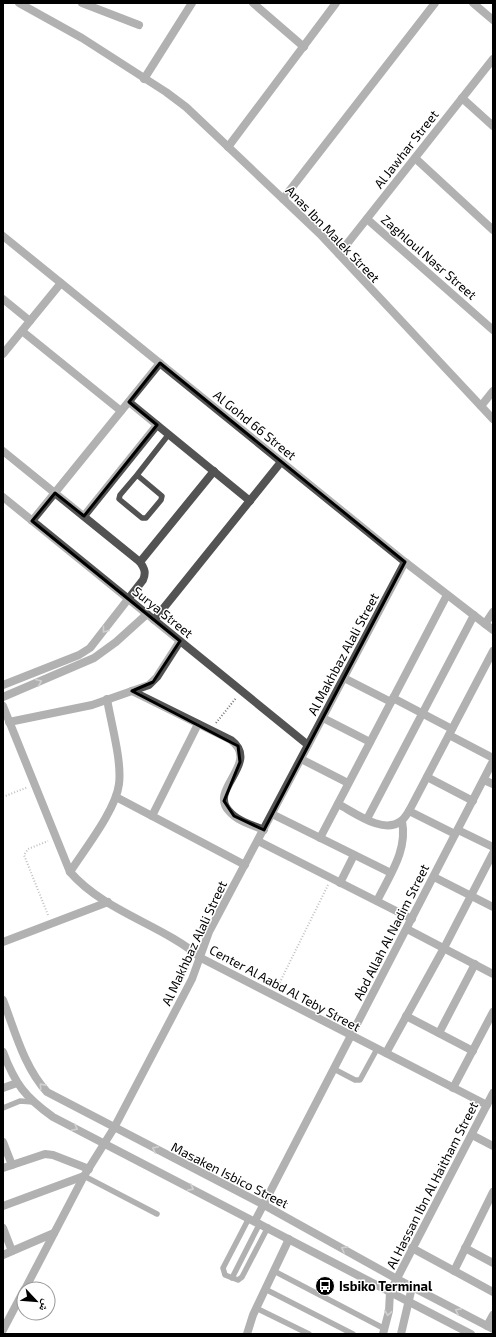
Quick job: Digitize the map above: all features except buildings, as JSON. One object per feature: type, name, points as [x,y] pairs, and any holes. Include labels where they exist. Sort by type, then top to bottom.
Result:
[{"type":"street","points":[[82,3],[139,25]]},
{"type":"street","points":[[144,79],[192,3]]},
{"type":"street","points":[[253,3],[304,47]]},
{"type":"street","points":[[283,199],[435,3]]},
{"type":"street","points":[[473,3],[493,20]]},
{"type":"street","name":"Anas Ibn Malek Street","points":[[23,4],[82,38],[186,107],[339,254],[352,270],[493,419]]},
{"type":"street","points":[[228,147],[304,47],[333,4]]},
{"type":"street","name":"Al Jawhar Street","points":[[339,254],[493,59]]},
{"type":"street","points":[[462,98],[493,126]]},
{"type":"street","points":[[415,158],[493,230]]},
{"type":"street","name":"Zaghloul Nasr Street","points":[[367,219],[493,330]]},
{"type":"street","name":"Al Gohd 66 Street","points":[[3,236],[405,562],[493,630]]},
{"type":"street","points":[[3,354],[61,283]]},
{"type":"street","points":[[3,299],[30,321]]},
{"type":"street","points":[[22,331],[121,411]]},
{"type":"street","points":[[32,521],[160,363]]},
{"type":"street","points":[[481,406],[493,391]]},
{"type":"street","points":[[129,402],[250,500]]},
{"type":"street","points":[[84,516],[157,425]]},
{"type":"street","points":[[3,451],[140,562],[144,568],[145,574],[143,580],[95,643],[85,652],[3,685]]},
{"type":"street","points":[[154,620],[281,462]]},
{"type":"street","points":[[140,562],[214,471]]},
{"type":"street","name":"Surya Street","points":[[3,498],[308,745]]},
{"type":"street","name":"Al Makhbaz Alali Street","points":[[29,1281],[84,1176],[114,1128],[192,979],[210,932],[405,562]]},
{"type":"street","points":[[320,838],[447,594]]},
{"type":"street","points":[[485,624],[493,612]]},
{"type":"street","points":[[3,697],[94,658],[106,651],[147,614]]},
{"type":"street","points":[[367,819],[474,615]]},
{"type":"street","points":[[9,722],[92,705],[153,682],[180,641]]},
{"type":"street","points":[[338,804],[378,825],[390,826],[402,821],[409,811],[493,651]]},
{"type":"street","points":[[344,678],[422,713],[493,758]]},
{"type":"street","points":[[132,691],[210,730],[238,746],[242,754],[240,762],[226,791],[224,801],[227,810],[234,816],[264,830]]},
{"type":"street","points":[[70,872],[116,797],[120,772],[107,699]]},
{"type":"street","name":"Center Al Aabd Al Teby Street","points":[[3,706],[70,872],[81,885],[93,894],[172,937],[201,958],[487,1106]]},
{"type":"street","points":[[323,718],[370,742]]},
{"type":"street","points":[[152,816],[198,724]]},
{"type":"street","points":[[301,759],[348,783]]},
{"type":"street","name":"Abd Allah Al Nadim Street","points":[[258,1222],[264,1205],[493,762]]},
{"type":"street","points":[[427,777],[473,801]]},
{"type":"street","points":[[484,780],[493,784]]},
{"type":"street","points":[[116,797],[245,865]]},
{"type":"street","points":[[409,811],[493,847]]},
{"type":"street","points":[[272,814],[391,873]]},
{"type":"street","points":[[377,901],[401,854],[404,843],[402,821]]},
{"type":"street","points":[[258,841],[412,919]]},
{"type":"street","points":[[386,1053],[444,948],[493,853]]},
{"type":"street","points":[[340,883],[354,855]]},
{"type":"street","points":[[434,876],[493,907]]},
{"type":"street","points":[[3,942],[108,902]]},
{"type":"street","points":[[407,929],[493,974]]},
{"type":"street","points":[[439,1033],[475,964]]},
{"type":"street","name":"Masaken Isbico Street","points":[[3,1000],[36,1080],[47,1092],[264,1205],[397,1279],[490,1328]]},
{"type":"street","points":[[453,1088],[493,1012]]},
{"type":"street","points":[[406,1016],[473,1050]]},
{"type":"street","points":[[3,1052],[17,1083],[33,1102],[53,1117],[258,1222],[471,1334]]},
{"type":"street","points":[[3,1088],[17,1083]]},
{"type":"street","name":"Al Hassan Ibn Al Haitham Street","points":[[384,1332],[389,1311],[390,1292],[493,1093]]},
{"type":"street","points":[[472,1134],[493,1146]]},
{"type":"street","points":[[3,1142],[12,1165]]},
{"type":"street","points":[[3,1168],[45,1154],[61,1158],[89,1169]]},
{"type":"street","points":[[3,1206],[84,1176]]},
{"type":"street","points":[[454,1271],[493,1192]]},
{"type":"street","points":[[3,1228],[12,1251]]},
{"type":"street","points":[[3,1255],[54,1233]]},
{"type":"street","points":[[247,1334],[256,1308],[289,1239]]},
{"type":"street","points":[[412,1248],[493,1292]]},
{"type":"street","points":[[465,1248],[493,1263]]},
{"type":"street","points":[[401,1334],[412,1287]]},
{"type":"street","name":"Al Makhbaz Alali Street","points":[[3,1330],[6,1319],[16,1303]]},
{"type":"street","points":[[490,1328],[493,1315]]},
{"type":"lane","points":[[136,475],[162,496],[161,500],[146,518],[142,518],[119,499],[120,495],[136,475],[169,434]]},
{"type":"lane","points":[[334,1069],[355,1080],[360,1080],[377,1049]]},
{"type":"lane","points":[[3,1108],[20,1101],[33,1102]]},
{"type":"lane","points":[[84,1176],[157,1214]]},
{"type":"lane","points":[[258,1222],[242,1277],[238,1280],[223,1273],[223,1268],[258,1222]]},
{"type":"lane","points":[[232,1278],[258,1222]]},
{"type":"lane","points":[[274,1271],[384,1332]]},
{"type":"lane","points":[[265,1290],[353,1334]]},
{"type":"lane","points":[[256,1308],[309,1334]]},
{"type":"path","points":[[210,730],[242,691]]},
{"type":"path","points":[[3,797],[34,784]]},
{"type":"path","points":[[51,924],[24,855],[28,849],[56,838]]},
{"type":"path","points":[[273,995],[332,878]]},
{"type":"highlighted area","points":[[160,363],[405,562],[264,830],[234,816],[224,801],[240,762],[238,746],[132,691],[153,682],[180,641],[32,521],[55,493],[84,516],[157,425],[129,402]]},
{"type":"place","name":"Isbiko Terminal","points":[[325,1286]]}]
